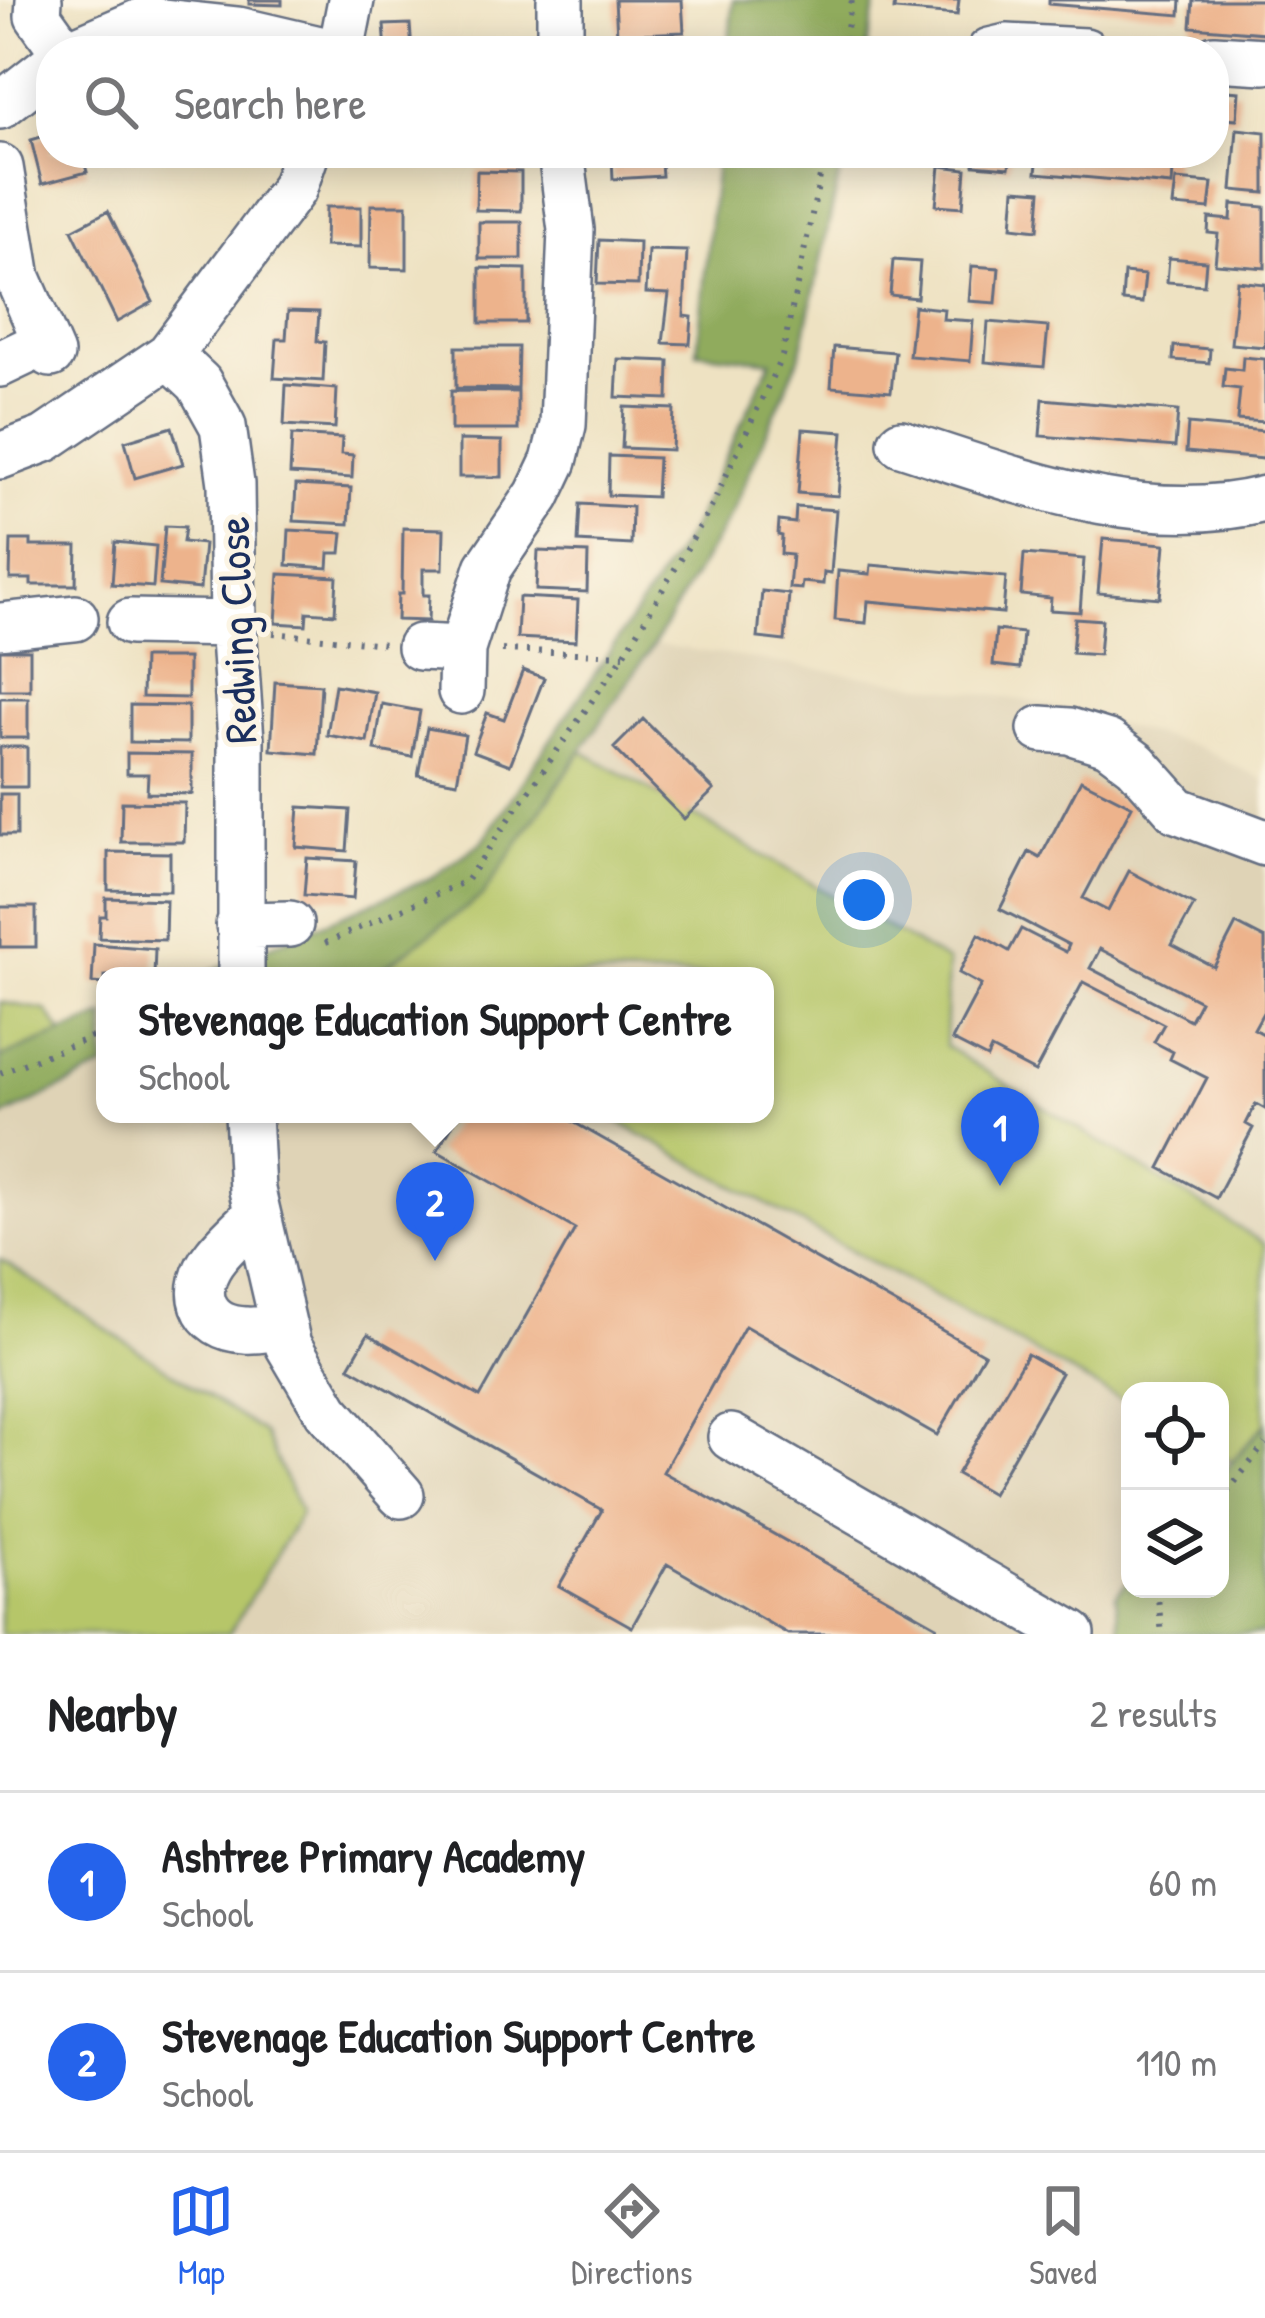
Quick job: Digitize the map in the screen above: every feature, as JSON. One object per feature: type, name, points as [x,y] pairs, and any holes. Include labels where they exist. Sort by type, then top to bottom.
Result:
[{"type":"street","points":[[39,0],[38,16],[52,36]]},
{"type":"street","points":[[344,36],[351,0]]},
{"type":"street","points":[[560,0],[560,36]]},
{"type":"street","points":[[99,36],[145,10],[264,36]]},
{"type":"street","points":[[1229,59],[1265,61]]},
{"type":"street","points":[[0,106],[36,78]]},
{"type":"street","points":[[0,167],[18,278],[48,348],[0,364]]},
{"type":"street","points":[[0,456],[45,439],[169,355],[294,188],[301,168]]},
{"type":"street","points":[[448,662],[488,568],[538,495],[554,461],[563,425],[571,230],[563,168]]},
{"type":"street","name":"Redwing Close","points":[[169,355],[200,383],[223,426],[231,484],[241,740],[240,967]]},
{"type":"street","points":[[901,443],[1102,502],[1191,508],[1265,499]]},
{"type":"street","points":[[0,626],[75,618]]},
{"type":"street","points":[[130,622],[233,627]]},
{"type":"street","points":[[1041,729],[1070,731],[1108,743],[1136,764],[1177,810],[1265,844]]},
{"type":"street","points":[[238,925],[305,934]]},
{"type":"street","points":[[249,1123],[257,1214],[288,1346],[327,1411],[401,1495]]},
{"type":"street","points":[[257,1214],[213,1258],[200,1284],[200,1305],[213,1321],[242,1331],[284,1327]]},
{"type":"street","points":[[731,1437],[1072,1634]]},
{"type":"path","points":[[846,36],[852,0]]},
{"type":"path","points":[[305,934],[466,881],[624,656],[712,506],[782,356],[822,168]]},
{"type":"path","points":[[233,627],[448,662],[624,656]]},
{"type":"path","points":[[0,1073],[96,1036]]},
{"type":"path","points":[[1229,1490],[1265,1444]]},
{"type":"path","points":[[1157,1598],[1162,1634]]},
{"type":"shaded area","points":[[654,644],[1035,702],[1196,746],[1265,781],[1265,1424],[1229,1465],[1229,1382],[1121,1382],[1121,1589],[1116,1595],[1120,1634],[0,1634],[0,1118],[96,1071],[96,1123],[774,1123],[774,967],[384,967],[481,897]]},
{"type":"green space","points":[[733,0],[877,0],[869,36],[729,36]]},
{"type":"green space","points":[[715,168],[841,168],[800,356],[731,514],[654,644],[481,897],[384,967],[220,967],[433,877],[482,842],[691,530],[771,361],[697,352]]},
{"type":"green space","points":[[582,751],[948,962],[945,1046],[1265,1244],[1265,1424],[1232,1461],[1229,1382],[1121,1382],[1121,1400],[620,1123],[774,1123],[774,967],[384,967],[481,897]]},
{"type":"green space","points":[[0,1002],[46,1010],[63,1034],[0,1058]]},
{"type":"green space","points":[[96,1020],[96,1071],[0,1118],[0,1058]]},
{"type":"green space","points":[[0,1259],[264,1433],[301,1513],[229,1634],[0,1634]]},
{"type":"green space","points":[[1265,1424],[1265,1634],[1120,1634],[1116,1595],[1121,1589],[1121,1598],[1229,1598],[1229,1466]]},
{"type":"building","points":[[249,0],[282,0],[282,5],[249,4]]},
{"type":"building","points":[[615,0],[682,0],[684,32],[617,35]]},
{"type":"building","points":[[895,0],[959,0],[957,15],[894,10]]},
{"type":"building","points":[[1049,0],[1181,0],[1180,15],[1049,4]]},
{"type":"building","points":[[1193,0],[1265,0],[1265,33],[1191,27]]},
{"type":"building","points":[[410,24],[411,36],[385,36],[384,25]]},
{"type":"building","points":[[1229,91],[1239,92],[1237,119],[1229,118]]},
{"type":"building","points":[[1237,129],[1265,132],[1265,193],[1232,190]]},
{"type":"building","points":[[38,168],[86,168],[87,172],[42,184]]},
{"type":"building","points":[[612,168],[661,168],[662,176],[613,179]]},
{"type":"building","points":[[940,168],[966,169],[963,207],[936,205]]},
{"type":"building","points":[[1036,168],[1173,168],[1172,185],[1036,173]]},
{"type":"building","points":[[477,171],[521,172],[521,211],[476,210]]},
{"type":"building","points":[[1176,180],[1212,183],[1209,209],[1173,206]]},
{"type":"building","points":[[1015,189],[1041,191],[1038,230],[1012,227]]},
{"type":"building","points":[[1232,204],[1265,207],[1265,268],[1215,264],[1218,234],[1208,233],[1209,218],[1231,220]]},
{"type":"building","points":[[371,205],[407,205],[407,269],[370,268]]},
{"type":"building","points":[[326,207],[361,207],[361,247],[325,246]]},
{"type":"building","points":[[108,211],[153,302],[117,322],[72,230]]},
{"type":"building","points":[[479,222],[522,222],[522,259],[479,259]]},
{"type":"building","points":[[599,240],[639,242],[638,285],[597,284]]},
{"type":"building","points":[[648,250],[687,251],[684,316],[692,317],[690,344],[663,343],[669,294],[646,293]]},
{"type":"building","points":[[1169,258],[1206,261],[1204,285],[1167,282]]},
{"type":"building","points":[[893,260],[920,262],[917,298],[890,295]]},
{"type":"building","points":[[972,266],[999,268],[996,303],[969,301]]},
{"type":"building","points":[[480,268],[526,269],[526,323],[480,323]]},
{"type":"building","points":[[1124,273],[1145,275],[1142,303],[1122,301]]},
{"type":"building","points":[[1237,281],[1265,284],[1265,347],[1231,344]]},
{"type":"building","points":[[914,306],[944,309],[943,319],[973,321],[970,361],[909,356]]},
{"type":"building","points":[[288,311],[319,312],[317,341],[325,342],[323,381],[274,378],[277,339],[286,339]]},
{"type":"building","points":[[988,322],[1048,327],[1044,367],[985,362]]},
{"type":"building","points":[[1174,346],[1210,349],[1209,363],[1173,360]]},
{"type":"building","points":[[456,347],[519,347],[518,389],[456,388]]},
{"type":"building","points":[[834,347],[895,352],[891,392],[831,387]]},
{"type":"building","points":[[1243,357],[1265,359],[1265,422],[1237,420],[1240,389],[1223,387],[1225,368],[1242,370]]},
{"type":"building","points":[[618,359],[669,361],[668,399],[616,397]]},
{"type":"building","points":[[286,385],[337,389],[335,428],[284,425]]},
{"type":"building","points":[[451,391],[518,392],[518,430],[451,430]]},
{"type":"building","points":[[1043,399],[1178,411],[1175,447],[1040,436]]},
{"type":"building","points":[[624,407],[674,409],[672,450],[622,448]]},
{"type":"building","points":[[1188,424],[1265,431],[1264,459],[1186,452]]},
{"type":"building","points":[[172,427],[183,464],[135,478],[125,441]]},
{"type":"building","points":[[803,429],[843,432],[838,496],[798,493]]},
{"type":"building","points":[[292,435],[342,438],[341,454],[353,455],[352,478],[290,474]]},
{"type":"building","points":[[459,440],[502,441],[502,477],[459,477]]},
{"type":"building","points":[[609,456],[658,458],[656,497],[608,495]]},
{"type":"building","points":[[296,485],[351,488],[349,524],[294,521]]},
{"type":"building","points":[[580,504],[632,507],[631,545],[578,542]]},
{"type":"building","points":[[796,507],[836,510],[831,573],[824,572],[823,584],[802,582],[801,589],[789,588],[792,555],[781,554],[782,536],[778,535],[779,521],[795,523]]},
{"type":"building","points":[[165,526],[185,527],[183,542],[204,544],[200,589],[160,585]]},
{"type":"building","points":[[403,528],[444,529],[443,569],[423,569],[428,621],[397,620]]},
{"type":"building","points":[[289,530],[343,533],[341,553],[329,553],[328,568],[287,565]]},
{"type":"building","points":[[1103,539],[1165,544],[1160,598],[1098,593]]},
{"type":"building","points":[[11,540],[31,540],[31,546],[77,546],[76,585],[31,585],[31,579],[10,579]]},
{"type":"building","points":[[115,542],[156,546],[153,587],[112,584]]},
{"type":"building","points":[[538,551],[588,553],[587,592],[536,590]]},
{"type":"building","points":[[1024,554],[1084,559],[1080,612],[1050,610],[1051,598],[1021,595]]},
{"type":"building","points":[[871,565],[1006,577],[1003,613],[868,601],[866,623],[835,620],[838,571],[870,574]]},
{"type":"building","points":[[279,574],[337,577],[335,614],[307,612],[306,625],[276,623]]},
{"type":"building","points":[[762,591],[789,594],[785,641],[758,638]]},
{"type":"building","points":[[519,597],[578,600],[576,641],[517,638]]},
{"type":"building","points":[[1075,618],[1102,620],[1099,655],[1072,653]]},
{"type":"building","points":[[996,630],[1023,633],[1020,668],[993,665]]},
{"type":"building","points":[[0,650],[30,650],[30,690],[0,690]]},
{"type":"building","points":[[143,658],[188,658],[188,698],[142,697]]},
{"type":"building","points":[[523,670],[544,678],[510,765],[473,751],[487,713],[504,719]]},
{"type":"building","points":[[275,682],[321,685],[317,754],[271,750]]},
{"type":"building","points":[[335,685],[375,692],[367,742],[327,735]]},
{"type":"building","points":[[0,698],[28,698],[28,738],[0,738]]},
{"type":"building","points":[[382,704],[420,711],[412,757],[375,750]]},
{"type":"building","points":[[130,705],[188,706],[188,743],[130,742]]},
{"type":"building","points":[[643,719],[714,790],[684,819],[614,748]]},
{"type":"building","points":[[427,728],[465,735],[457,782],[418,775]]},
{"type":"building","points":[[0,747],[27,747],[27,787],[0,787]]},
{"type":"building","points":[[127,753],[192,754],[192,794],[147,793],[148,774],[127,774]]},
{"type":"building","points":[[1081,780],[1132,806],[1083,898],[1108,911],[1129,871],[1194,905],[1172,945],[1214,967],[1236,924],[1265,939],[1265,1009],[1254,1029],[1265,1035],[1265,1109],[1256,1104],[1246,1124],[1253,1128],[1216,1198],[1160,1168],[1207,1078],[1170,1059],[1173,1052],[1154,1042],[1164,1024],[1083,982],[1035,1072],[991,1049],[987,1058],[952,1040],[981,985],[959,973],[979,934],[1009,951],[1021,929],[1066,952],[1069,945],[1000,909],[1029,852],[1040,858]],"holes":[[[1100,949],[1200,1001],[1190,1020],[1090,968]]]},
{"type":"building","points":[[0,794],[17,794],[17,835],[0,835]]},
{"type":"building","points":[[122,802],[185,803],[184,842],[121,842]]},
{"type":"building","points":[[299,807],[350,810],[347,851],[296,847]]},
{"type":"building","points":[[108,852],[170,853],[170,891],[108,890]]},
{"type":"building","points":[[307,858],[356,861],[353,899],[304,895]]},
{"type":"building","points":[[106,898],[166,900],[165,940],[99,938]]},
{"type":"building","points":[[0,907],[36,907],[36,947],[0,947]]},
{"type":"building","points":[[94,944],[155,949],[154,967],[96,967],[96,983],[92,983]]},
{"type":"building","points":[[454,1123],[575,1123],[984,1354],[937,1435],[745,1326],[663,1472],[937,1626],[932,1634],[788,1634],[667,1564],[632,1627],[559,1586],[602,1510],[349,1367],[368,1334],[480,1397],[575,1229],[437,1151]]},
{"type":"building","points":[[1027,1354],[1061,1373],[992,1494],[957,1474]]},
{"type":"place","name":"Ashtree Primary Academy","points":[[1000,1186]]},
{"type":"place","name":"Stevenage Education Support Centre","points":[[435,1261]]}]
